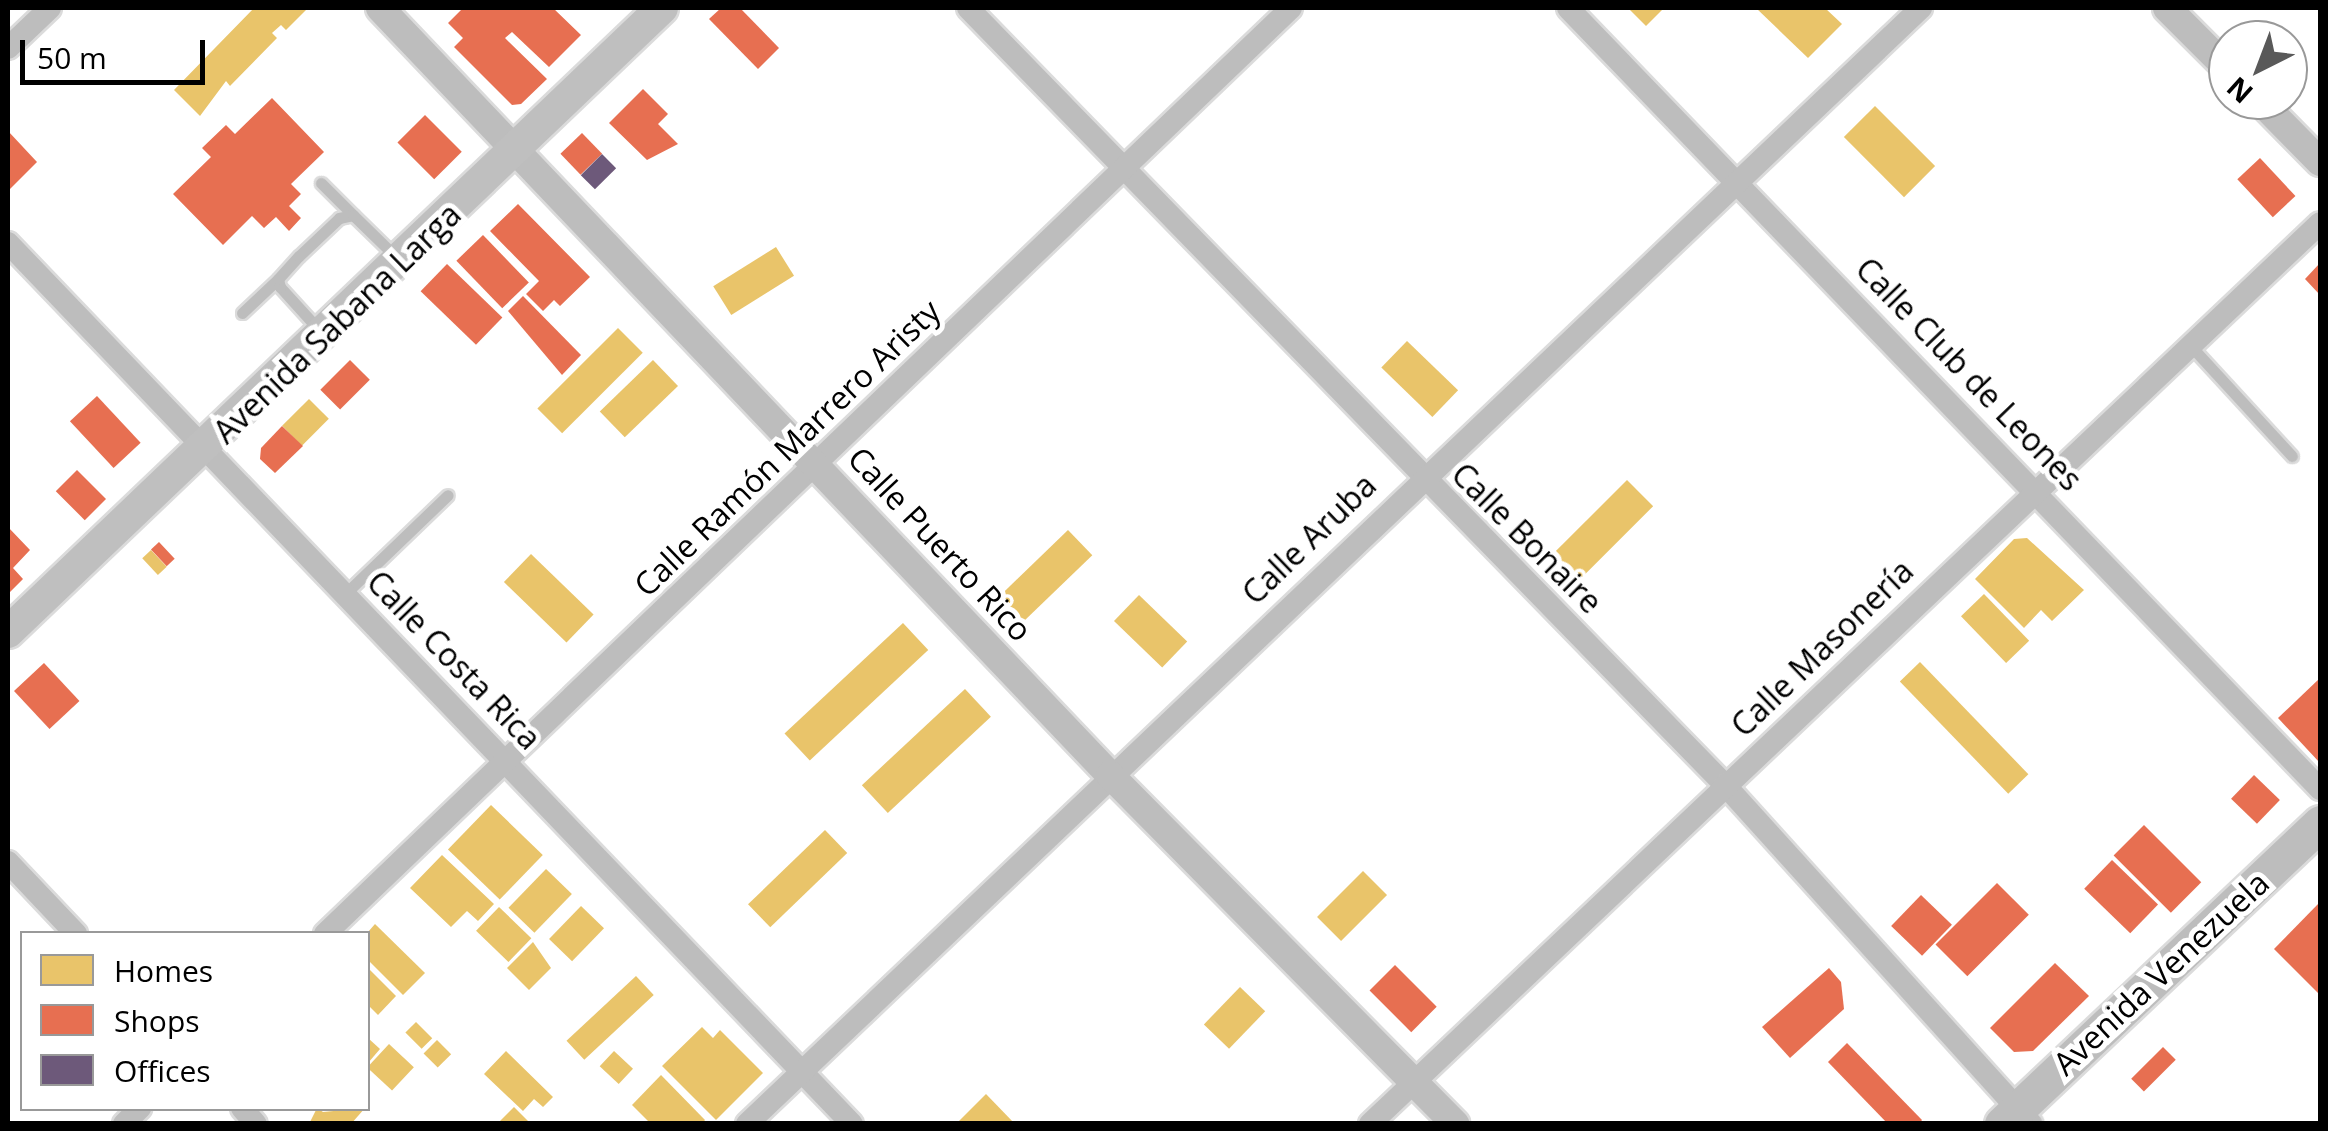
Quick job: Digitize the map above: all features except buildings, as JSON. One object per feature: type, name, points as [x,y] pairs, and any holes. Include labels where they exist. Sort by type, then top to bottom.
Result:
[{"type":"main road","name":"Avenida Sabana Larga","points":[[8,632],[206,448],[662,8]]},
{"type":"main road","name":"Avenida Venezuela","points":[[2017,1118],[2320,823]]},
{"type":"street","points":[[8,48],[50,8]]},
{"type":"street","name":"Calle Puerto Rico","points":[[380,8],[1110,775],[1455,1124]]},
{"type":"street","name":"Calle Bonaire","points":[[968,8],[1725,785],[2017,1118]]},
{"type":"street","name":"Calle Ramón Marrero Aristy","points":[[328,931],[818,466],[1291,8]]},
{"type":"street","name":"Calle Club de Leones","points":[[1568,8],[2037,489],[2320,789]]},
{"type":"street","name":"Calle Aruba","points":[[747,1124],[1421,477],[1920,8]]},
{"type":"street","points":[[2167,8],[2208,49]]},
{"type":"street","points":[[2279,120],[2320,162]]},
{"type":"street","name":"Calle Masonería","points":[[1370,1124],[2320,223]]},
{"type":"street","name":"Calle Costa Rica","points":[[8,243],[852,1124]]},
{"type":"street","points":[[8,862],[73,931]]},
{"type":"lane","points":[[321,183],[400,262]]},
{"type":"lane","points":[[242,313],[339,218],[353,215]]},
{"type":"lane","points":[[278,279],[324,335]]},
{"type":"lane","points":[[2189,344],[2292,456]]},
{"type":"lane","points":[[346,594],[448,494]]}]
